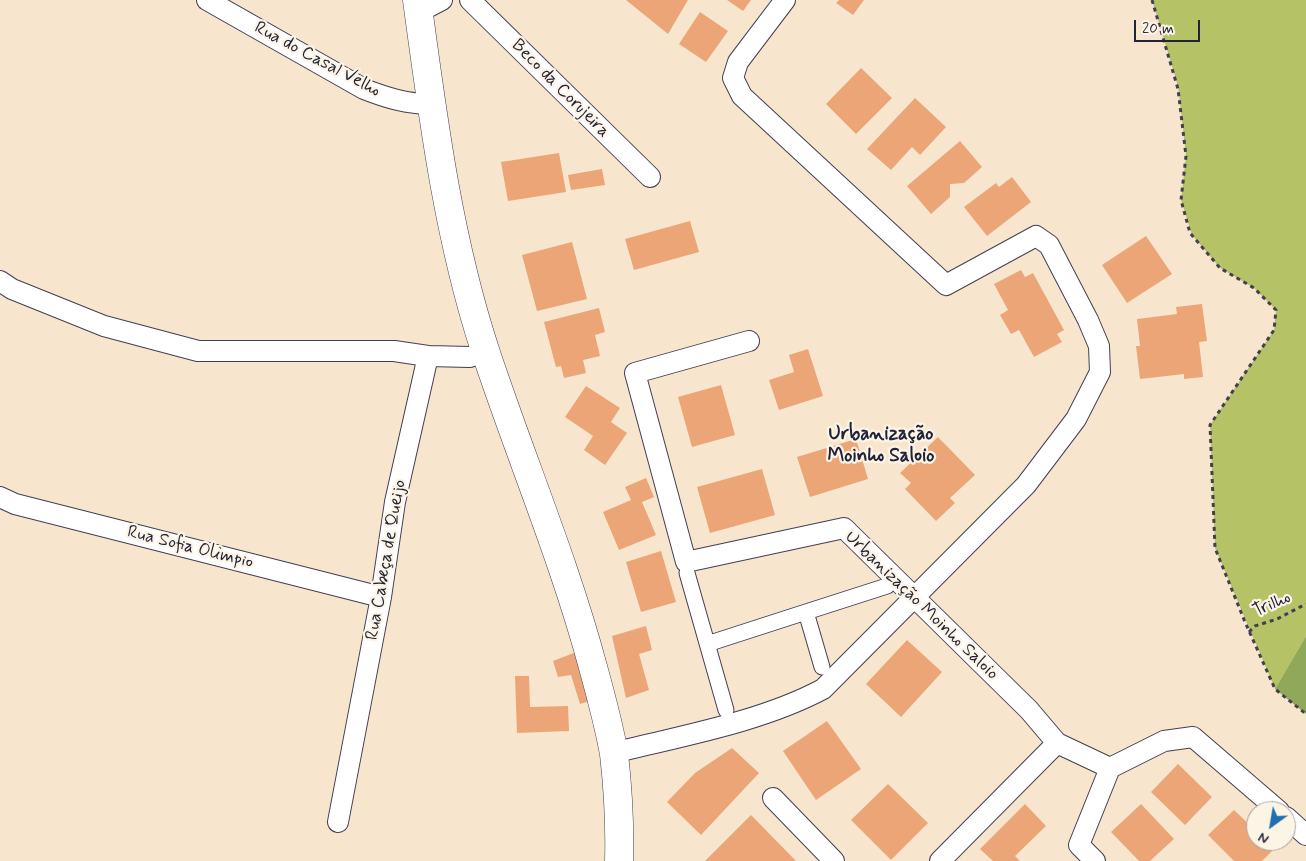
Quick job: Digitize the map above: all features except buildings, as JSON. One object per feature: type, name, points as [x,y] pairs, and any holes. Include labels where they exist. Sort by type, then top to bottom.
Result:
[{"type":"main road","points":[[426,4],[431,104],[455,242],[485,351],[569,585],[602,699],[614,753],[618,805],[619,861]]},
{"type":"street","name":"Rua do Casal Velho","points":[[208,0],[364,90],[412,104],[431,104]]},
{"type":"street","name":"Beco da Corujeira","points":[[470,0],[650,177]]},
{"type":"street","points":[[614,753],[739,721],[803,700],[823,689],[1026,485],[1076,419],[1100,372],[1099,346],[1088,320],[1049,245],[1036,236],[946,285],[742,96],[733,78],[738,62],[785,0]]},
{"type":"street","points":[[0,281],[12,289],[104,326],[198,351],[394,351],[428,356],[470,357],[485,351]]},
{"type":"street","name":"Urbanização Moinho Saloio","points":[[749,341],[635,373],[686,562],[844,528],[1029,710],[1057,743],[1110,768]]},
{"type":"street","name":"Rua Cabeça de Queijo","points":[[338,822],[381,597],[395,502],[428,356]]},
{"type":"street","name":"Rua Sofia Olimpio","points":[[0,497],[15,504],[381,597]]},
{"type":"street","points":[[687,573],[726,710]]},
{"type":"street","points":[[707,644],[887,586]]},
{"type":"street","points":[[806,612],[822,667]]},
{"type":"street","points":[[1095,861],[1079,845],[1110,768],[1164,741],[1193,737],[1267,801]]},
{"type":"street","points":[[940,861],[1057,743]]},
{"type":"street","points":[[773,798],[834,861]]},
{"type":"street","points":[[1296,826],[1306,835]]},
{"type":"path","points":[[1152,0],[1178,89],[1186,156],[1181,200],[1190,233],[1220,268],[1254,288],[1276,310],[1274,330],[1210,425],[1215,548],[1249,632],[1275,689],[1306,714]]},
{"type":"path","name":"Trilho","points":[[1249,632],[1256,626],[1276,619],[1306,604]]},
{"type":"green space","points":[[1152,0],[1306,0],[1306,636],[1275,689],[1215,548],[1210,425],[1274,330],[1276,310],[1254,288],[1220,268],[1192,235],[1181,200],[1186,156],[1178,86]]},
{"type":"green space","points":[[1306,636],[1306,714],[1275,689]]},
{"type":"district","name":"Urbanização Moinho Saloio","points":[[881,446]]}]
